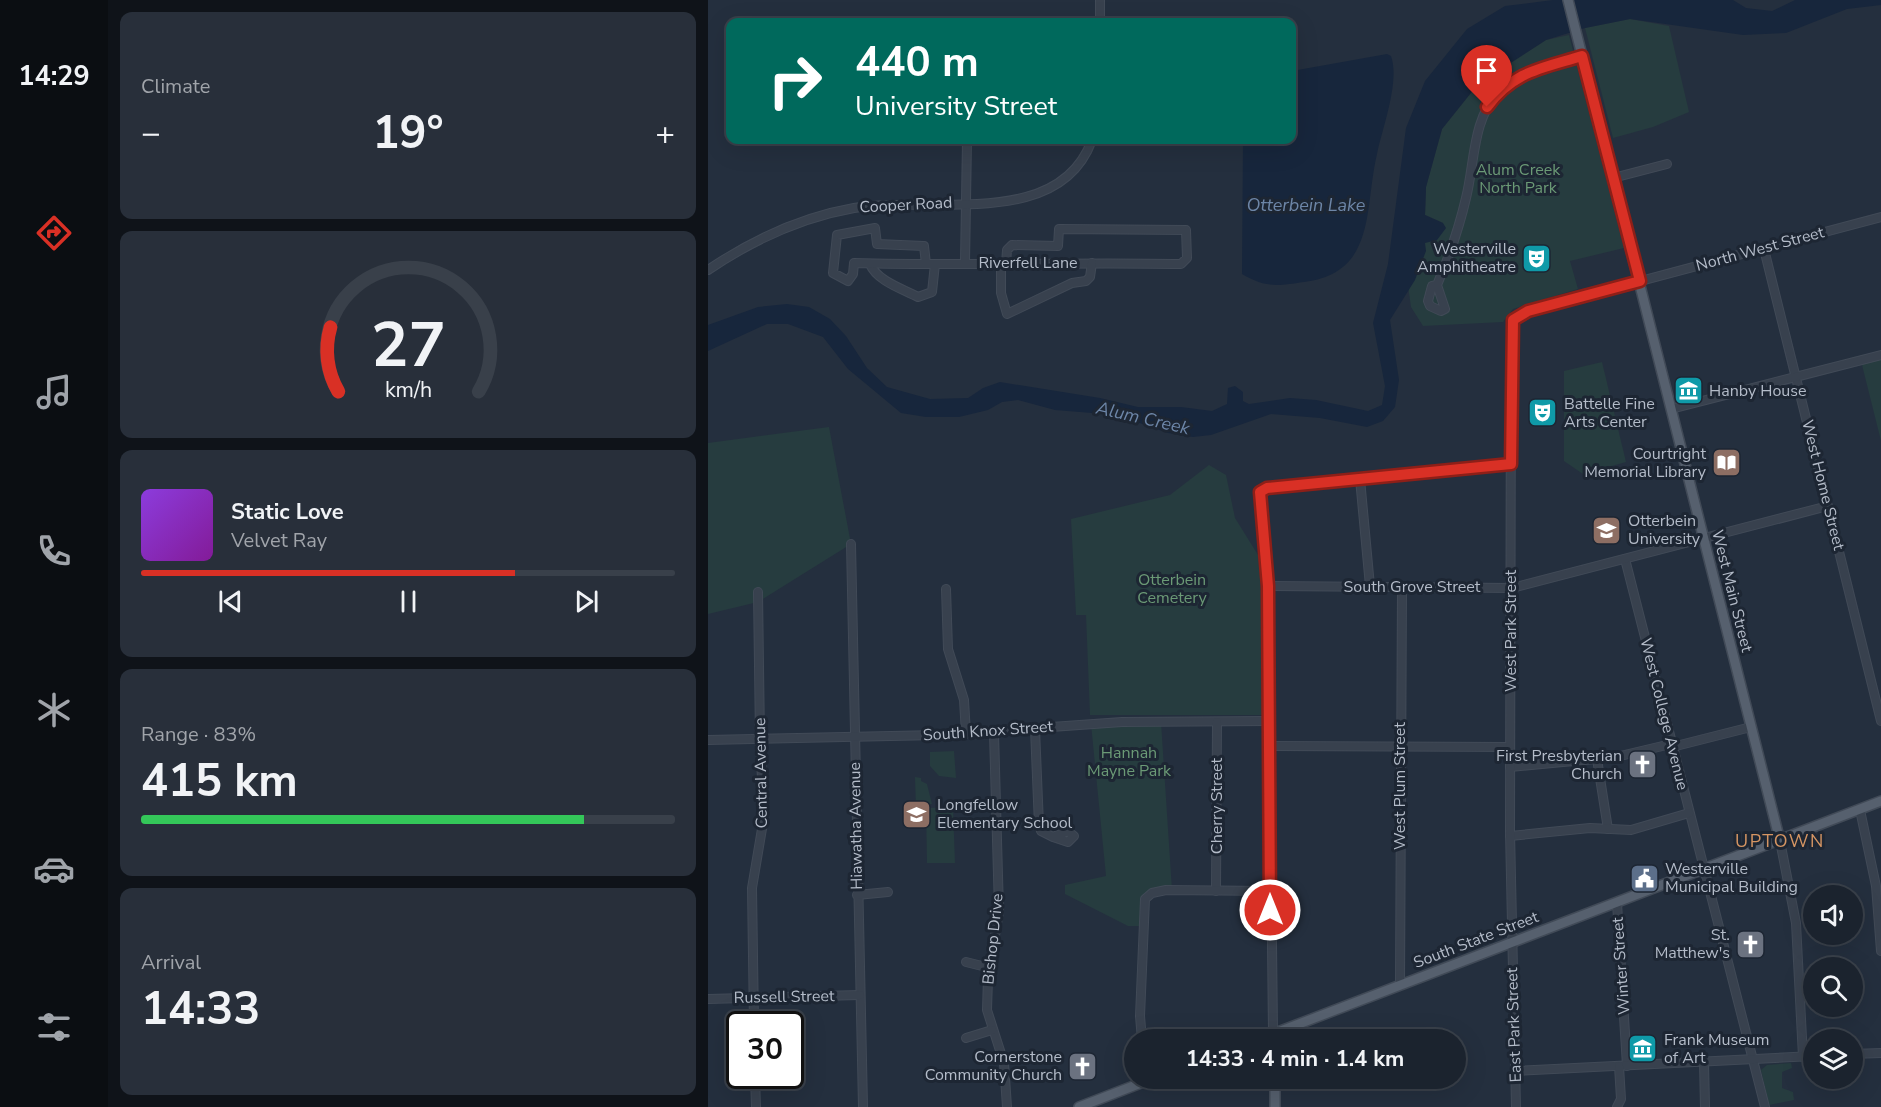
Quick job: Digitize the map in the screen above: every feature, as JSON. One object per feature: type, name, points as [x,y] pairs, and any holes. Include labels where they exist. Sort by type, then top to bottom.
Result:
[{"type":"main road","name":"West Main Street","points":[[1568,0],[1779,841]]},
{"type":"main road","name":"South State Street","points":[[1290,1029],[1881,801]]},
{"type":"main road","points":[[1079,1107],[1126,1089]]},
{"type":"main road","points":[[1275,1089],[1275,1107]]},
{"type":"street","points":[[1100,0],[1100,18]]},
{"type":"street","points":[[1437,285],[1467,197],[1477,132],[1487,107],[1499,90],[1512,80],[1538,69],[1582,56]]},
{"type":"street","points":[[965,263],[967,144]]},
{"type":"street","name":"Cooper Road","points":[[708,270],[748,246],[814,217],[853,208],[889,203],[966,203],[1033,197],[1068,176],[1081,161],[1090,144]]},
{"type":"street","points":[[1613,178],[1667,164]]},
{"type":"street","name":"North West Street","points":[[1513,320],[1528,311],[1881,217]]},
{"type":"street","name":"Riverfell Lane","points":[[931,264],[926,249],[921,244],[877,244],[876,230],[871,227],[837,235],[834,275],[850,279],[854,263],[870,264],[931,264],[965,263],[1004,264],[1181,264],[1188,258],[1186,230],[1059,230],[1058,246],[1012,245],[1007,250],[1004,264]]},
{"type":"street","name":"West Home Street","points":[[1764,249],[1881,721]]},
{"type":"street","points":[[1004,264],[1001,293],[1007,314],[1072,283],[1086,281],[1090,277],[1092,263]]},
{"type":"street","points":[[870,264],[873,271],[885,280],[918,297],[932,292],[931,264]]},
{"type":"street","name":"West Park Street","points":[[1511,943],[1513,320]]},
{"type":"street","points":[[1671,409],[1881,355]]},
{"type":"street","points":[[1273,1029],[1268,586],[1261,490],[1511,464]]},
{"type":"street","points":[[1360,479],[1370,586]]},
{"type":"street","name":"South Grove Street","points":[[1268,586],[1512,588],[1828,506]]},
{"type":"street","name":"Hiawatha Avenue","points":[[851,544],[863,1107]]},
{"type":"street","name":"West College Avenue","points":[[1625,559],[1766,1107]]},
{"type":"street","name":"West Plum Street","points":[[1400,985],[1402,586]]},
{"type":"street","points":[[946,589],[948,649],[964,700],[966,734]]},
{"type":"street","name":"Central Avenue","points":[[754,1011],[752,888],[764,817],[760,740],[758,592]]},
{"type":"street","name":"South Knox Street","points":[[708,740],[994,733],[1122,722],[1269,721]]},
{"type":"street","name":"Cherry Street","points":[[1216,891],[1217,722]]},
{"type":"street","points":[[1510,767],[1616,758],[1751,727]]},
{"type":"street","points":[[1035,729],[1039,825],[1041,831],[1053,837]]},
{"type":"street","name":"Bishop Drive","points":[[994,733],[999,912],[987,993],[992,1030],[1004,1063],[1006,1107]]},
{"type":"street","points":[[1269,746],[1510,747]]},
{"type":"street","points":[[1597,759],[1608,829]]},
{"type":"street","points":[[1860,810],[1876,886],[1881,951]]},
{"type":"street","points":[[1510,836],[1590,828],[1642,829],[1689,813]]},
{"type":"street","points":[[1515,1071],[1803,1057],[1796,923],[1779,841]]},
{"type":"street","points":[[1141,1029],[1144,902],[1148,896],[1166,890],[1270,891]]},
{"type":"street","points":[[857,895],[888,892]]},
{"type":"street","name":"Winter Street","points":[[1617,903],[1623,1066],[1621,1099],[1617,1107]]},
{"type":"street","name":"East Park Street","points":[[1511,943],[1516,1107]]},
{"type":"street","points":[[966,962],[990,968]]},
{"type":"street","name":"Russell Street","points":[[708,999],[860,995]]},
{"type":"street","points":[[966,1038],[992,1030]]},
{"type":"street","points":[[1863,1054],[1881,1053]]},
{"type":"street","points":[[1704,1062],[1705,1107]]},
{"type":"street","points":[[755,1089],[756,1107]]},
{"type":"green space","points":[[1630,19],[1669,26],[1689,112],[1653,127],[1613,138],[1585,28]]},
{"type":"green space","name":"Alum Creek North Park","points":[[1569,35],[1624,248],[1570,261],[1578,289],[1513,309],[1503,322],[1423,326],[1411,307],[1404,257],[1443,223],[1425,215],[1426,187],[1442,129],[1478,84],[1546,40]]},
{"type":"green space","points":[[1881,356],[1881,441],[1861,361]]},
{"type":"green space","points":[[1602,362],[1626,462],[1583,474],[1564,461],[1564,371]]},
{"type":"green space","points":[[829,427],[851,544],[758,602],[708,614],[708,443]]},
{"type":"green space","name":"Otterbein Cemetery","points":[[1209,465],[1226,475],[1235,518],[1263,563],[1264,715],[1090,715],[1086,615],[1076,615],[1071,519],[1170,495]]},
{"type":"green space","name":"Hannah Mayne Park","points":[[1161,722],[1172,890],[1148,896],[1144,926],[1128,926],[1065,894],[1065,885],[1106,876],[1091,724]]},
{"type":"green space","points":[[954,751],[956,778],[939,776],[930,766],[930,752]]},
{"type":"green space","points":[[915,777],[921,778],[921,781],[927,784],[932,804],[916,807]]},
{"type":"green space","points":[[953,807],[955,863],[927,863],[926,808]]},
{"type":"green space","points":[[1791,1063],[1792,1068],[1782,1072],[1782,1088],[1793,1092],[1794,1100],[1769,1105],[1761,1070],[1767,1065]]},
{"type":"water","name":"Alum Creek","points":[[1553,0],[1733,0],[1746,8],[1772,11],[1795,0],[1881,0],[1881,5],[1847,9],[1786,33],[1743,35],[1630,19],[1585,28],[1546,40],[1478,84],[1442,129],[1426,187],[1425,215],[1443,223],[1446,228],[1437,240],[1425,243],[1426,251],[1415,280],[1390,320],[1399,380],[1395,407],[1383,421],[1367,427],[1320,418],[1271,414],[1211,435],[1193,437],[1168,433],[1117,415],[1055,410],[1018,400],[1002,402],[988,410],[959,417],[926,417],[901,413],[848,369],[823,337],[788,324],[767,324],[708,351],[708,325],[758,307],[787,304],[809,307],[830,319],[846,336],[867,368],[887,387],[930,399],[968,398],[983,388],[1000,382],[1100,398],[1138,407],[1181,407],[1212,411],[1227,404],[1228,388],[1235,386],[1243,392],[1243,401],[1249,404],[1290,398],[1316,400],[1368,411],[1382,405],[1385,386],[1373,323],[1388,264],[1406,128],[1425,81],[1467,29],[1505,6]]},
{"type":"water","name":"Otterbein Lake","points":[[1387,54],[1391,56],[1393,66],[1392,91],[1377,154],[1363,235],[1356,252],[1344,266],[1328,276],[1304,282],[1272,285],[1258,282],[1242,274],[1243,144],[1296,144],[1296,70]]},
{"type":"place","name":"Westerville Amphitheatre","points":[[1537,258]]},
{"type":"place","name":"Hanby House","points":[[1688,391]]},
{"type":"place","name":"Battelle Fine Arts Center","points":[[1543,413]]},
{"type":"place","name":"Courtright Memorial Library","points":[[1727,463]]},
{"type":"place","name":"Otterbein University","points":[[1607,530]]},
{"type":"place","name":"First Presbyterian Church","points":[[1643,765]]},
{"type":"place","name":"Longfellow Elementary School","points":[[916,814]]},
{"type":"place","name":"Westerville Municipal Building","points":[[1644,878]]},
{"type":"place","name":"St. Matthew's","points":[[1751,944]]},
{"type":"place","name":"Frank Museum of Art","points":[[1643,1049]]},
{"type":"place","name":"Cornerstone Community Church","points":[[1083,1066]]},
{"type":"district","name":"UPTOWN","points":[[1780,841]]},
{"type":"route","points":[[1270,910],[1268,586],[1261,490],[1511,464],[1513,320],[1521,313],[1640,281],[1582,56],[1538,69],[1512,80],[1499,90],[1487,107]]}]
